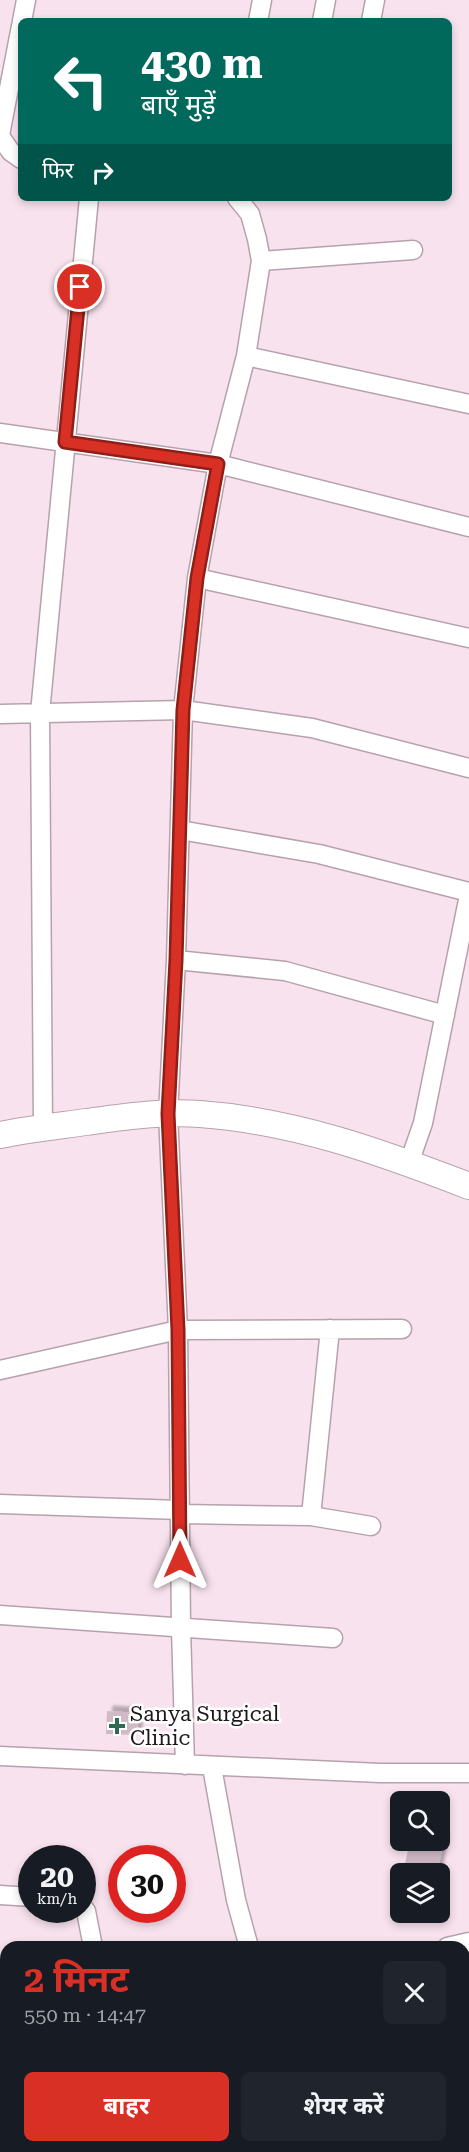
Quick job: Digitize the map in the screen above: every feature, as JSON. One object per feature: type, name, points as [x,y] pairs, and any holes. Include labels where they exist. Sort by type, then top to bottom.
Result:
[{"type":"street","points":[[23,18],[26,0]]},
{"type":"street","points":[[259,18],[262,0]]},
{"type":"street","points":[[323,18],[326,0]]},
{"type":"street","points":[[372,18],[375,0]]},
{"type":"street","points":[[18,42],[0,136],[11,152],[18,157]]},
{"type":"street","points":[[42,1128],[40,713],[89,201]]},
{"type":"street","points":[[185,1765],[178,1330],[168,1114],[176,960],[183,710],[197,578],[218,464],[246,356],[261,261],[250,214],[239,201]]},
{"type":"street","points":[[261,261],[413,250]]},
{"type":"street","points":[[246,356],[469,404]]},
{"type":"street","points":[[0,433],[218,464],[469,527]]},
{"type":"street","points":[[197,578],[469,638]]},
{"type":"street","points":[[0,714],[183,710],[312,728],[469,768]]},
{"type":"street","points":[[180,830],[319,854],[469,893],[423,1123],[409,1163]]},
{"type":"street","points":[[176,960],[285,971],[445,1015]]},
{"type":"street","points":[[0,1135],[168,1114],[199,1114],[257,1121],[326,1136],[409,1163],[469,1186]]},
{"type":"street","points":[[311,1516],[330,1329]]},
{"type":"street","points":[[0,1370],[178,1330],[402,1329]]},
{"type":"street","points":[[0,1504],[311,1516],[371,1526]]},
{"type":"street","points":[[0,1615],[333,1638]]},
{"type":"street","points":[[0,1756],[212,1767],[380,1773],[469,1773]]},
{"type":"street","points":[[212,1767],[236,1900],[247,1941]]},
{"type":"street","points":[[0,1895],[18,1896]]},
{"type":"street","points":[[88,1923],[92,1941]]},
{"type":"building","points":[[107,1711],[138,1713],[137,1735],[106,1734]]},
{"type":"building","points":[[408,1851],[442,1851],[439,1863],[405,1863]]},
{"type":"place","name":"Sanya Surgical Clinic","points":[[117,1726]]},
{"type":"route","points":[[80,287],[65,442],[218,464],[197,578],[183,710],[176,960],[168,1114],[178,1330],[180,1560]]}]
